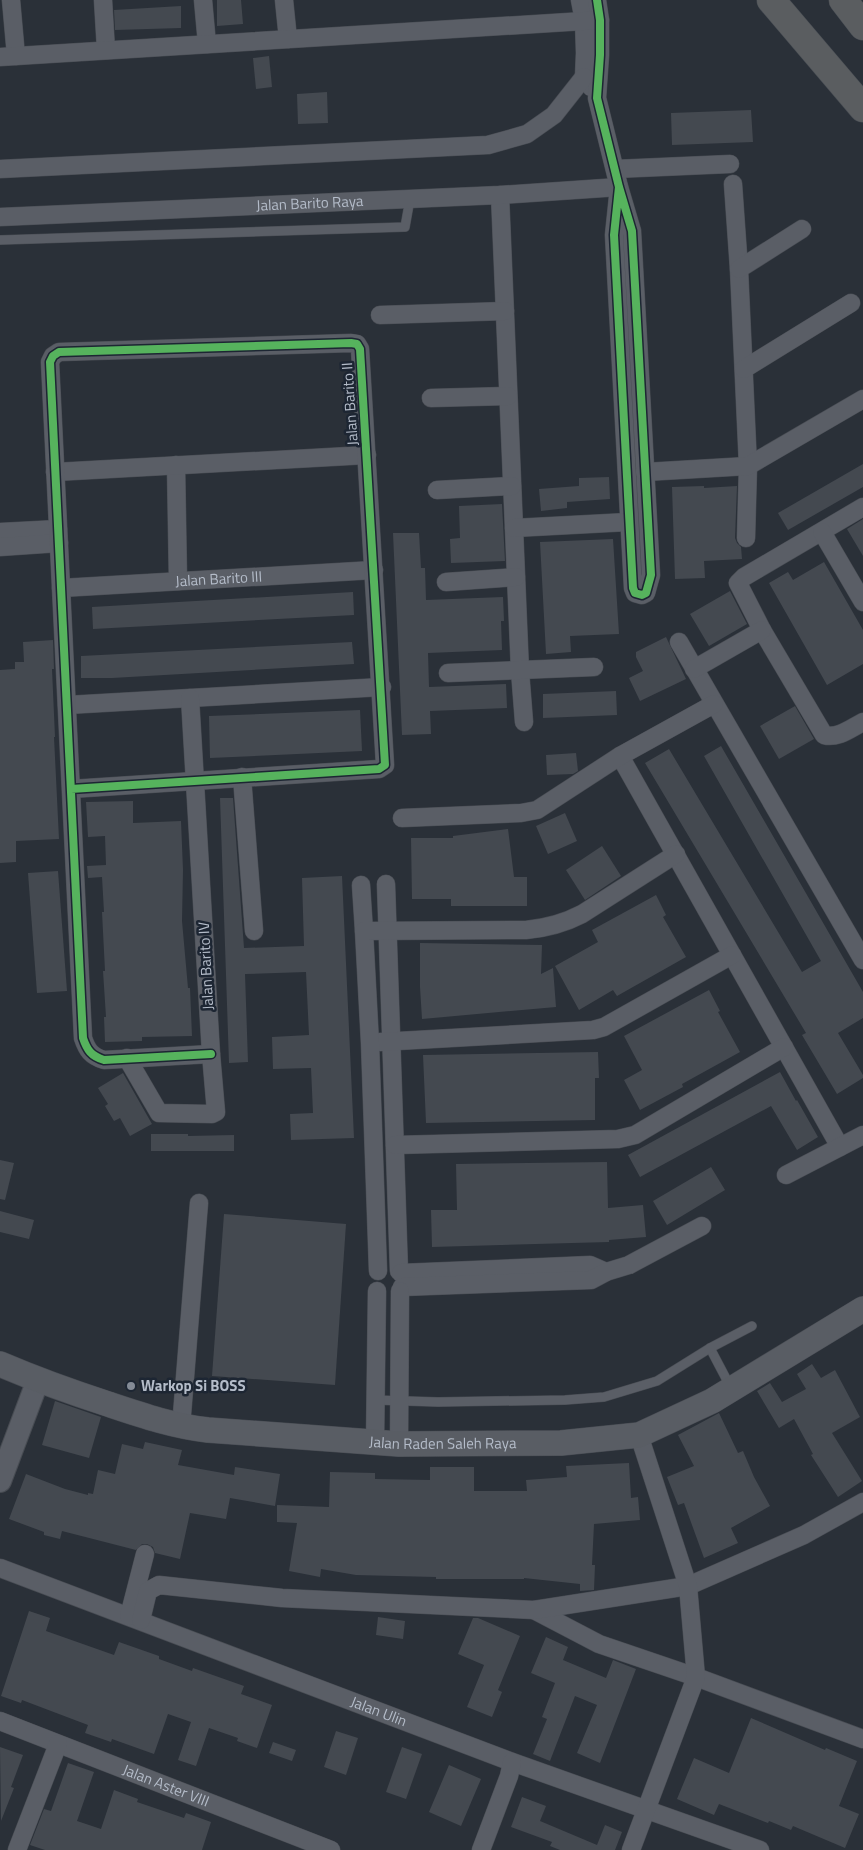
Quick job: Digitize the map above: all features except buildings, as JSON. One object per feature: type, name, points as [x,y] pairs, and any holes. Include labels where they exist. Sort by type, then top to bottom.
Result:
[{"type":"highway","points":[[771,0],[863,108]]},
{"type":"highway","points":[[843,0],[863,26]]},
{"type":"main road","name":"Jalan Raden Saleh Raya","points":[[0,1364],[38,1380],[181,1427],[387,1443],[561,1443],[638,1435],[712,1401],[863,1309]]},
{"type":"street","points":[[12,0],[8,56],[592,20]]},
{"type":"street","points":[[103,0],[106,50]]},
{"type":"street","points":[[203,0],[207,44]]},
{"type":"street","points":[[284,0],[288,39]]},
{"type":"street","points":[[580,0],[592,20],[600,55],[598,100],[619,187],[632,231],[650,575],[646,593],[642,595],[635,593],[633,588],[628,522],[614,234],[619,187]]},
{"type":"street","points":[[596,0],[585,52],[584,77],[598,100]]},
{"type":"street","points":[[0,169],[488,145],[527,134],[554,115],[584,77]]},
{"type":"street","points":[[615,169],[730,164]]},
{"type":"street","points":[[733,184],[748,466],[746,538]]},
{"type":"street","name":"Jalan Barito Raya","points":[[0,217],[500,195],[619,187]]},
{"type":"street","points":[[500,195],[520,671],[524,722]]},
{"type":"street","points":[[739,269],[802,229]]},
{"type":"street","points":[[744,369],[851,303]]},
{"type":"street","points":[[380,315],[505,310]]},
{"type":"street","points":[[619,336],[638,334]]},
{"type":"street","name":"Jalan Barito II","points":[[55,472],[50,362],[53,356],[59,352],[357,344],[360,349],[386,762],[384,766],[378,769],[242,778]]},
{"type":"street","points":[[431,398],[508,396]]},
{"type":"street","points":[[645,472],[748,466],[863,399]]},
{"type":"street","points":[[211,1054],[104,1060],[91,1054],[83,1038],[55,472],[367,455]]},
{"type":"street","points":[[176,465],[178,581]]},
{"type":"street","points":[[437,490],[512,486]]},
{"type":"street","points":[[863,507],[744,577],[738,583],[762,630],[824,735],[836,736],[863,722]]},
{"type":"street","points":[[514,528],[628,522]]},
{"type":"street","points":[[0,532],[58,536]]},
{"type":"street","points":[[822,532],[863,602]]},
{"type":"street","points":[[0,546],[58,536]]},
{"type":"street","name":"Jalan Barito III","points":[[61,588],[374,570]]},
{"type":"street","points":[[446,582],[516,577]]},
{"type":"street","points":[[694,669],[762,630]]},
{"type":"street","points":[[679,642],[863,960]]},
{"type":"street","points":[[448,673],[594,668]]},
{"type":"street","points":[[67,705],[382,687]]},
{"type":"street","name":"Jalan Barito IV","points":[[127,1058],[159,1113],[212,1114],[216,1112],[190,698]]},
{"type":"street","points":[[402,818],[530,812],[537,810],[620,756],[714,704]]},
{"type":"street","points":[[620,756],[840,1147]]},
{"type":"street","points":[[71,788],[242,778],[254,931]]},
{"type":"street","points":[[364,931],[526,930],[548,928],[566,923],[582,914],[676,854]]},
{"type":"street","points":[[386,884],[401,1281],[399,1402],[387,1443]]},
{"type":"street","points":[[361,886],[370,1043],[378,1271],[373,1281],[377,1291],[375,1400],[387,1443]]},
{"type":"street","points":[[370,1043],[593,1030],[604,1027],[732,954]]},
{"type":"street","points":[[395,1145],[618,1139],[636,1135],[784,1046]]},
{"type":"street","points":[[786,1175],[863,1135]]},
{"type":"street","points":[[181,1427],[198,1203]]},
{"type":"street","points":[[401,1281],[591,1280],[606,1272],[628,1265],[702,1226]]},
{"type":"street","points":[[377,1291],[389,1297],[395,1295],[401,1281],[395,1268],[386,1266],[378,1271]]},
{"type":"street","points":[[0,1481],[38,1380]]},
{"type":"street","points":[[632,1850],[696,1677],[688,1586],[638,1435]]},
{"type":"street","points":[[135,1618],[148,1591],[159,1585],[282,1598],[534,1610],[688,1586],[804,1535],[863,1502]]},
{"type":"street","points":[[135,1618],[145,1554]]},
{"type":"street","name":"Jalan Ulin","points":[[0,1568],[512,1762],[760,1850]]},
{"type":"street","points":[[534,1610],[599,1644],[696,1677],[863,1739]]},
{"type":"street","name":"Jalan Aster VIII","points":[[0,1721],[331,1850]]},
{"type":"street","points":[[17,1850],[58,1744]]},
{"type":"street","points":[[481,1850],[509,1776],[512,1762]]},
{"type":"lane","points":[[0,240],[405,226],[410,199]]},
{"type":"lane","points":[[375,1400],[399,1402],[565,1400],[604,1397],[657,1381],[710,1348],[752,1326]]},
{"type":"lane","points":[[710,1348],[732,1389]]},
{"type":"cycle path","points":[[597,0],[600,20],[597,98],[632,231],[651,575],[646,593],[642,595],[635,593],[633,588],[614,235],[619,187]]},
{"type":"cycle path","points":[[71,789],[379,769],[385,765],[360,349],[357,344],[59,352],[53,356],[50,362],[83,1038],[90,1052],[104,1060],[211,1054]]},
{"type":"place","name":"Warkop Si BOSS","points":[[131,1386]]}]
